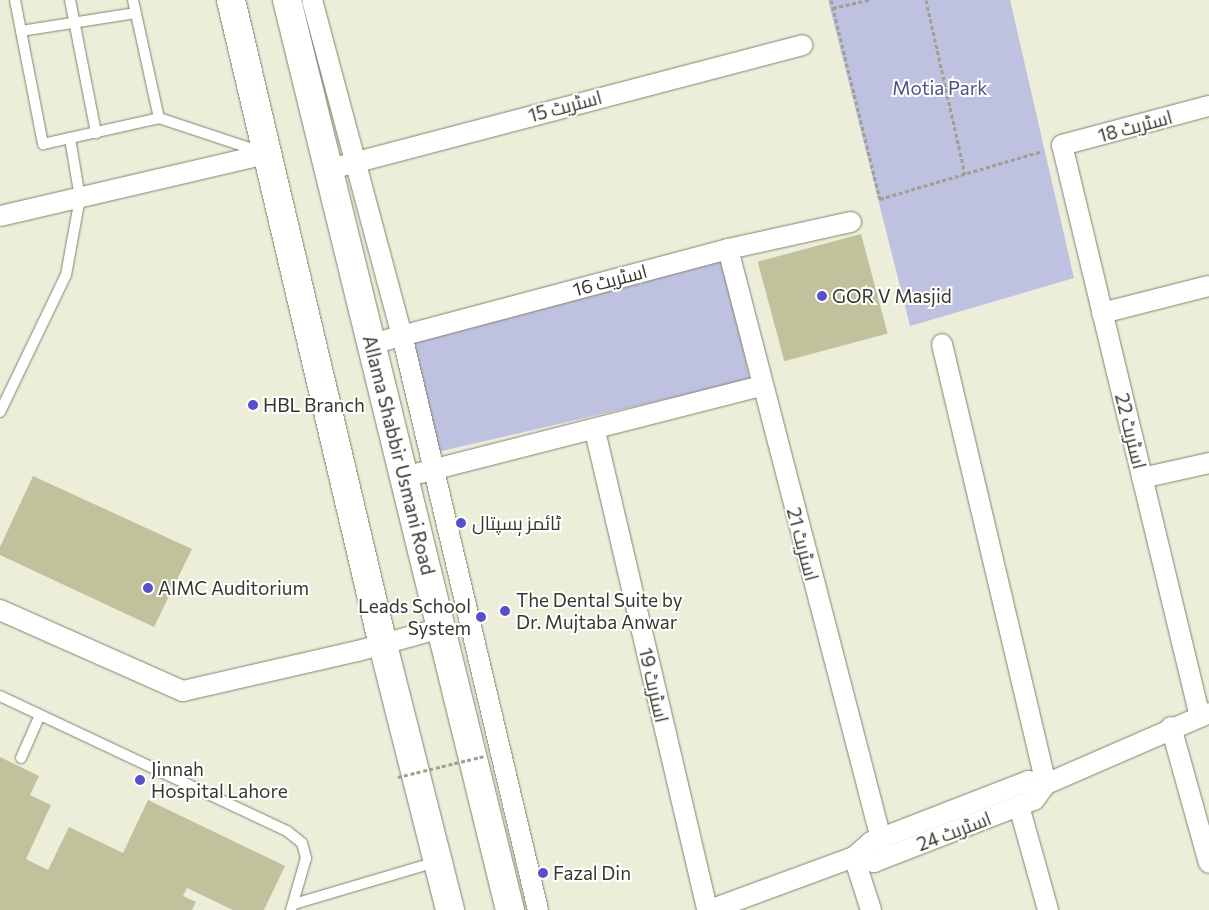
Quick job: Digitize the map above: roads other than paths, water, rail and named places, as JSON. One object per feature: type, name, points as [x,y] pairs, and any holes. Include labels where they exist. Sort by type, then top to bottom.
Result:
[{"type":"main road","points":[[231,0],[383,645],[436,862],[450,910]]},
{"type":"main road","name":"Allama Shabbir Usmani Road","points":[[295,0],[329,171],[510,910]]},
{"type":"street","points":[[295,0],[355,161],[402,335],[538,910]]},
{"type":"street","name":"اسٹریٹ 15","points":[[329,171],[355,161],[802,45]]},
{"type":"street","name":"اسٹریٹ 18","points":[[1062,145],[1209,106]]},
{"type":"street","name":"اسٹریٹ 22","points":[[1062,145],[1142,478],[1205,715]]},
{"type":"street","points":[[0,216],[267,154]]},
{"type":"street","name":"اسٹریٹ 16","points":[[371,344],[728,248],[851,222]]},
{"type":"street","name":"اسٹریٹ 21","points":[[728,248],[762,386],[881,839]]},
{"type":"street","points":[[1102,313],[1209,286]]},
{"type":"street","points":[[942,344],[1046,784]]},
{"type":"street","points":[[404,477],[595,431],[762,386]]},
{"type":"street","name":"اسٹریٹ 19","points":[[595,431],[709,910]]},
{"type":"street","points":[[1142,478],[1209,463]]},
{"type":"street","points":[[0,610],[183,691],[383,645],[441,628]]},
{"type":"street","name":"اسٹریٹ 24","points":[[854,857],[874,862],[1034,800],[1046,784],[1171,728],[1205,715]]},
{"type":"street","points":[[1171,728],[1209,863]]},
{"type":"street","name":"اسٹریٹ 24","points":[[709,910],[854,857],[871,842],[1028,781],[1046,784]]},
{"type":"street","points":[[1019,806],[1048,910]]},
{"type":"street","points":[[854,857],[871,910]]},
{"type":"lane","points":[[14,0],[43,144],[159,118],[267,154]]},
{"type":"lane","points":[[70,0],[96,133]]},
{"type":"lane","points":[[133,0],[159,118]]},
{"type":"lane","points":[[21,30],[136,13]]},
{"type":"lane","points":[[0,412],[66,275],[80,198],[70,138]]},
{"type":"lane","points":[[0,696],[287,831],[302,843],[306,858],[292,907]]},
{"type":"lane","points":[[21,758],[40,715]]},
{"type":"lane","points":[[292,907],[436,862]]},
{"type":"place","name":"GOR V Masjid","points":[[822,296]]},
{"type":"place","name":"HBL Branch","points":[[253,405]]},
{"type":"place","name":"ٹائمز ہسپتال","points":[[461,523]]},
{"type":"place","name":"AIMC Auditorium","points":[[148,588]]},
{"type":"place","name":"The Dental Suite by Dr. Mujtaba Anwar","points":[[505,611]]},
{"type":"place","name":"Leads School System","points":[[481,617]]},
{"type":"place","name":"Jinnah Hospital Lahore","points":[[140,780]]},
{"type":"place","name":"Fazal Din","points":[[543,873]]},
{"type":"park label","name":"Motia Park","points":[[940,88]]}]
